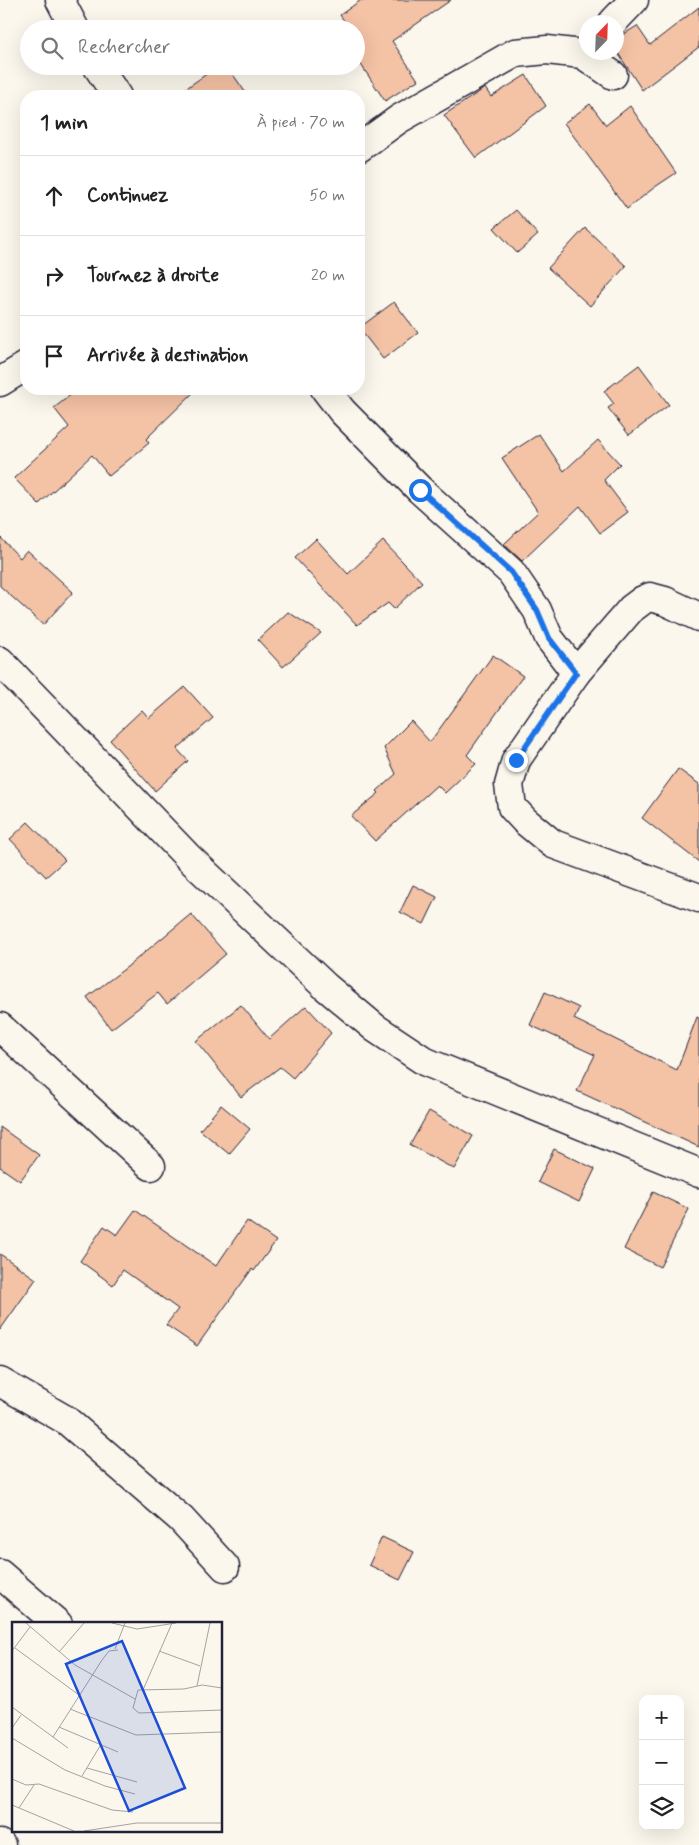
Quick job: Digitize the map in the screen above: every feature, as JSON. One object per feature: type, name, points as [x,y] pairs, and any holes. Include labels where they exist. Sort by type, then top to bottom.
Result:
[{"type":"street","points":[[60,0],[70,20]]},
{"type":"street","points":[[620,15],[634,0]]},
{"type":"street","points":[[365,144],[399,119],[515,53],[548,50],[579,52]]},
{"type":"street","points":[[594,60],[613,75]]},
{"type":"street","points":[[103,75],[113,90]]},
{"type":"street","points":[[0,382],[20,370]]},
{"type":"street","points":[[330,395],[342,411],[420,490],[511,572],[537,610],[549,638],[576,673]]},
{"type":"street","points":[[698,615],[650,597],[631,609],[576,673],[516,760],[508,785],[512,808],[552,844],[699,898]]},
{"type":"street","points":[[0,661],[188,857],[326,987],[375,1028],[426,1062],[699,1173]]},
{"type":"street","points":[[0,1028],[151,1166]]},
{"type":"street","points":[[0,1382],[66,1420],[181,1518],[224,1567]]},
{"type":"street","points":[[0,1574],[56,1622]]},
{"type":"building","points":[[361,0],[451,0],[392,41],[418,80],[385,101],[365,71],[365,20],[344,20],[340,15]]},
{"type":"building","points":[[699,7],[699,47],[642,90],[622,60],[624,34],[637,26],[650,45]]},
{"type":"building","points":[[205,75],[233,75],[244,90],[184,90]]},
{"type":"building","points":[[526,75],[546,106],[476,158],[444,115],[485,88],[491,97]]},
{"type":"building","points":[[590,104],[606,125],[630,106],[676,173],[627,209],[564,123]]},
{"type":"building","points":[[516,210],[538,235],[517,253],[494,228]]},
{"type":"building","points":[[585,228],[626,266],[590,306],[548,268]]},
{"type":"building","points":[[394,302],[418,333],[383,359],[365,336],[365,324]]},
{"type":"building","points":[[639,365],[669,405],[629,435],[608,408],[614,404],[604,391]]},
{"type":"building","points":[[70,395],[191,395],[146,439],[149,443],[109,476],[92,455],[39,504],[14,478],[69,427],[54,408]]},
{"type":"building","points":[[539,434],[564,471],[598,440],[620,464],[604,480],[628,512],[600,533],[580,506],[522,561],[504,544],[538,512],[502,458]]},
{"type":"building","points":[[0,537],[20,558],[27,550],[73,592],[43,625],[0,586]]},
{"type":"building","points":[[316,539],[348,574],[383,541],[422,582],[394,609],[388,603],[357,625],[295,558]]},
{"type":"building","points":[[288,612],[321,633],[283,667],[258,640]]},
{"type":"building","points":[[493,655],[523,676],[467,755],[476,764],[445,793],[437,785],[375,841],[351,816],[379,793],[377,791],[396,774],[384,748],[411,721],[430,742]]},
{"type":"building","points":[[185,687],[213,718],[177,749],[188,761],[155,791],[110,740],[142,710],[149,718]]},
{"type":"building","points":[[678,769],[699,784],[699,862],[642,818]]},
{"type":"building","points":[[28,822],[65,860],[46,877],[10,839]]},
{"type":"building","points":[[413,885],[437,897],[424,924],[400,912]]},
{"type":"building","points":[[191,914],[226,954],[167,1004],[158,993],[111,1029],[87,997],[127,967]]},
{"type":"building","points":[[545,992],[579,1008],[574,1019],[677,1070],[697,1017],[699,1018],[699,1147],[577,1091],[595,1055],[530,1025]]},
{"type":"building","points":[[241,1005],[269,1039],[306,1006],[331,1033],[293,1078],[280,1067],[241,1097],[196,1041]]},
{"type":"building","points":[[221,1105],[250,1129],[229,1154],[200,1130]]},
{"type":"building","points":[[429,1111],[473,1136],[454,1169],[410,1145]]},
{"type":"building","points":[[0,1127],[39,1155],[20,1181],[0,1167]]},
{"type":"building","points":[[554,1149],[595,1169],[579,1202],[538,1182]]},
{"type":"building","points":[[653,1192],[689,1209],[660,1267],[624,1249]]},
{"type":"building","points":[[135,1210],[216,1266],[247,1221],[276,1241],[254,1271],[252,1269],[197,1346],[166,1325],[178,1309],[123,1270],[113,1285],[80,1261],[104,1226],[117,1235]]},
{"type":"building","points":[[0,1254],[36,1279],[0,1330]]},
{"type":"building","points":[[382,1537],[414,1552],[400,1580],[369,1565]]},
{"type":"route","points":[[420,490],[511,572],[537,610],[549,638],[576,673],[516,760]]}]
